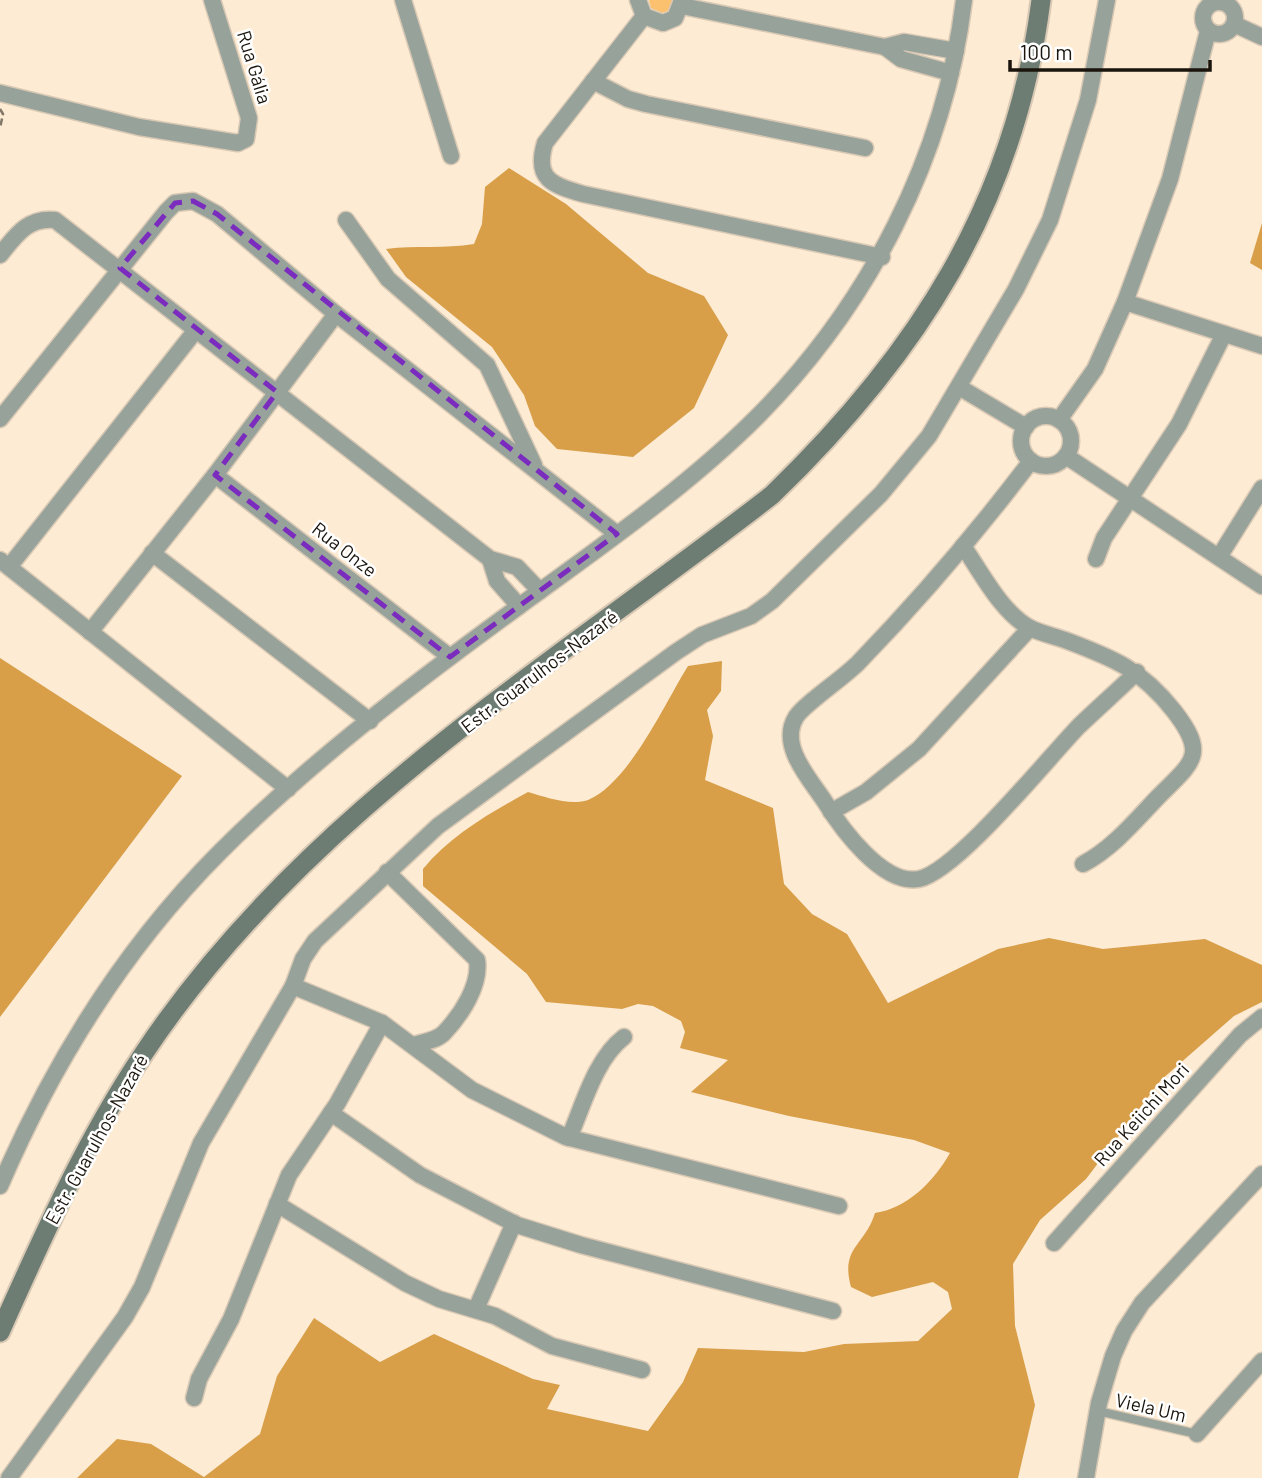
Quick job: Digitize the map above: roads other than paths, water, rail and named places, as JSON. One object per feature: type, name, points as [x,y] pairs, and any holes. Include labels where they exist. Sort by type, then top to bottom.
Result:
[{"type":"main road","name":"Estr. Guarulhos-Nazaré","points":[[0,1332],[49,1222],[106,1113],[144,1052],[252,915],[359,810],[422,758],[772,495],[823,446],[878,382],[921,323],[952,273],[990,190],[1020,107],[1041,0]]},
{"type":"street","name":"Rua Gália","points":[[0,93],[139,127],[239,143],[246,139],[249,118],[212,0]]},
{"type":"street","points":[[404,0],[451,156]]},
{"type":"street","points":[[638,0],[644,16],[663,23],[675,18],[682,3],[885,47],[901,59],[951,73]]},
{"type":"street","points":[[0,1186],[25,1128],[69,1046],[109,986],[194,880],[288,789],[450,657],[617,534],[758,416],[804,366],[846,312],[881,257],[909,200],[951,73],[964,0]]},
{"type":"street","points":[[9,1478],[125,1317],[142,1287],[201,1143],[293,986],[303,959],[315,941],[438,826],[676,652],[702,635],[751,616],[772,601],[881,494],[929,436],[1016,289],[1050,220],[1088,100],[1107,0]]},
{"type":"street","points":[[1059,420],[1095,369],[1125,302],[1170,179],[1209,31],[1203,18],[1202,4],[1227,5],[1234,14],[1234,24]]},
{"type":"street","points":[[644,16],[545,143],[540,157],[542,168],[550,181],[583,194],[881,257]]},
{"type":"street","points":[[1209,31],[1221,34],[1234,24]]},
{"type":"street","points":[[1234,24],[1262,37]]},
{"type":"street","points":[[885,47],[904,42],[956,51]]},
{"type":"street","points":[[593,80],[628,99],[646,104],[865,148]]},
{"type":"street","points":[[0,419],[166,212],[176,203],[193,201],[217,214],[336,314],[535,467],[617,534]]},
{"type":"street","points":[[0,255],[29,223],[41,218],[55,219],[490,559],[517,567],[540,591]]},
{"type":"street","points":[[346,220],[388,279],[487,365],[535,467]]},
{"type":"street","points":[[1125,302],[1262,346]]},
{"type":"street","points":[[90,632],[215,475],[336,314]]},
{"type":"street","points":[[196,330],[5,563],[288,789]]},
{"type":"street","points":[[1096,559],[1104,538],[1179,425],[1224,334]]},
{"type":"street","points":[[959,387],[1026,427]]},
{"type":"street","points":[[1038,418],[1059,420],[1071,436],[1066,456],[1054,465],[1031,461],[1021,441],[1026,427],[1038,418]]},
{"type":"street","points":[[1066,456],[1262,586]]},
{"type":"street","points":[[1031,461],[963,546],[860,661],[796,717],[792,726],[792,748],[849,839],[863,853],[906,878],[927,876],[971,842],[1080,726],[1137,671]]},
{"type":"street","name":"Rua Onze","points":[[215,475],[450,657]]},
{"type":"street","points":[[1219,557],[1262,488]]},
{"type":"street","points":[[963,546],[1004,603],[1030,628],[1112,657],[1137,671],[1160,694],[1191,733],[1193,755],[1180,775],[1105,850],[1083,864]]},
{"type":"street","points":[[152,553],[370,721]]},
{"type":"street","points":[[490,559],[497,581],[519,606]]},
{"type":"street","points":[[831,812],[876,785],[919,750],[1030,628]]},
{"type":"street","points":[[387,872],[477,960],[479,971],[476,985],[443,1034],[413,1045]]},
{"type":"street","points":[[293,986],[382,1023],[472,1090],[569,1138],[839,1206]]},
{"type":"street","name":"Rua Keiichi Mori","points":[[1054,1243],[1240,1035],[1262,1017]]},
{"type":"street","points":[[194,1398],[199,1379],[231,1319],[289,1175],[331,1113],[382,1023]]},
{"type":"street","points":[[569,1138],[605,1058],[613,1045],[624,1037]]},
{"type":"street","points":[[331,1113],[420,1175],[514,1223],[581,1245],[833,1311]]},
{"type":"street","points":[[1086,1478],[1098,1411],[1112,1356],[1142,1303],[1262,1174]]},
{"type":"street","points":[[277,1204],[405,1283],[439,1299],[495,1315],[552,1346],[642,1370]]},
{"type":"street","points":[[476,1309],[514,1223]]},
{"type":"street","points":[[1197,1434],[1262,1361]]},
{"type":"lane","name":"Viela Um","points":[[1098,1411],[1197,1434]]}]
